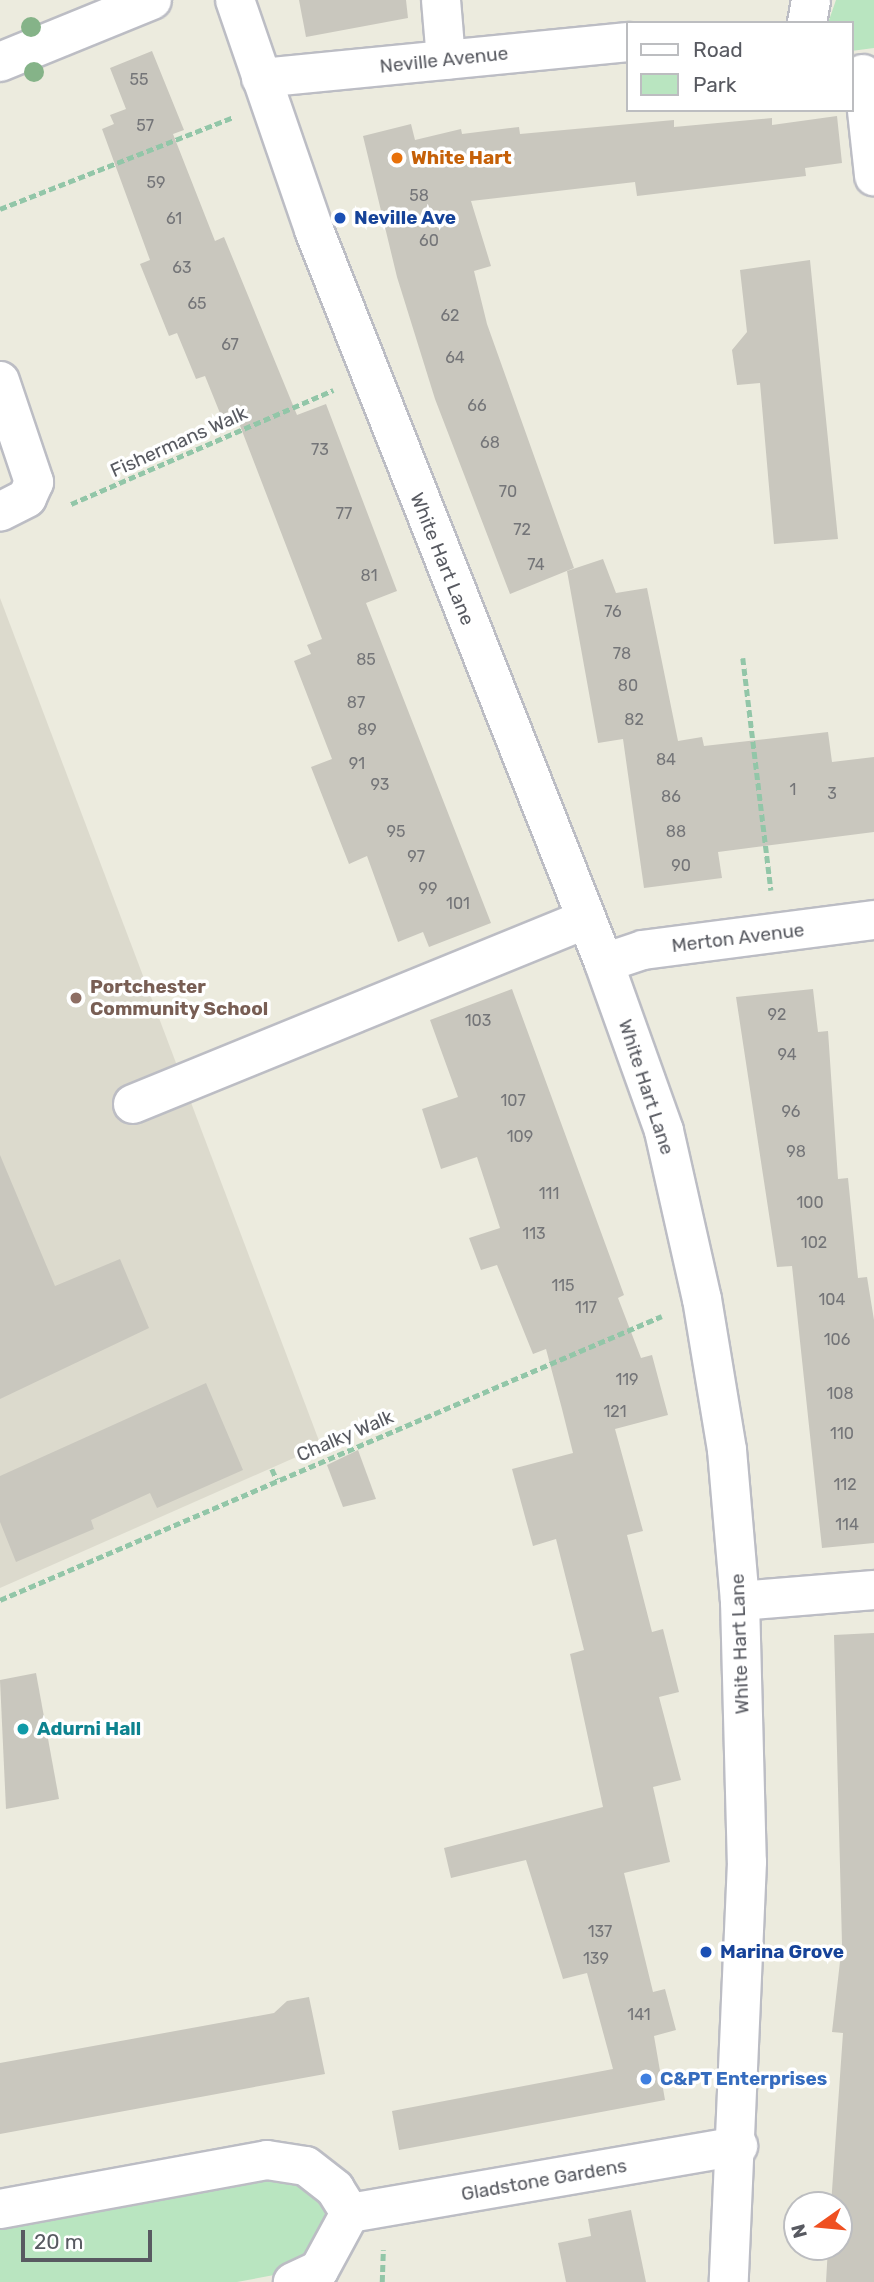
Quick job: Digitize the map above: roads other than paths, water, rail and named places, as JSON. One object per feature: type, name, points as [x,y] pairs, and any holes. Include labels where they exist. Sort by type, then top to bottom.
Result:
[{"type":"street","points":[[0,62],[152,0]]},
{"type":"street","name":"White Hart Lane","points":[[235,0],[265,90],[369,374],[604,963],[664,1131],[702,1299],[727,1450],[740,1601],[747,1862],[737,2146],[729,2282]]},
{"type":"street","points":[[441,0],[446,60]]},
{"type":"street","points":[[807,21],[811,0]]},
{"type":"street","name":"Neville Avenue","points":[[265,90],[446,60],[626,42]]},
{"type":"street","points":[[863,73],[874,176]]},
{"type":"street","points":[[0,381],[34,482],[27,498],[0,512]]},
{"type":"street","points":[[132,1104],[585,920]]},
{"type":"street","name":"Merton Avenue","points":[[604,963],[643,950],[874,920]]},
{"type":"street","points":[[740,1601],[874,1590]]},
{"type":"street","name":"Gladstone Gardens","points":[[350,2213],[737,2146]]},
{"type":"street","points":[[0,2209],[267,2160],[306,2166],[335,2189],[350,2213],[320,2270],[293,2282]]},
{"type":"place","name":"White Hart","points":[[397,158]]},
{"type":"place","name":"Neville Ave","points":[[340,218]]},
{"type":"place","name":"Portchester Community School","points":[[76,998]]},
{"type":"place","name":"Adurni Hall","points":[[23,1729]]},
{"type":"place","name":"Marina Grove","points":[[706,1952]]},
{"type":"place","name":"C&PT Enterprises","points":[[646,2079]]}]
